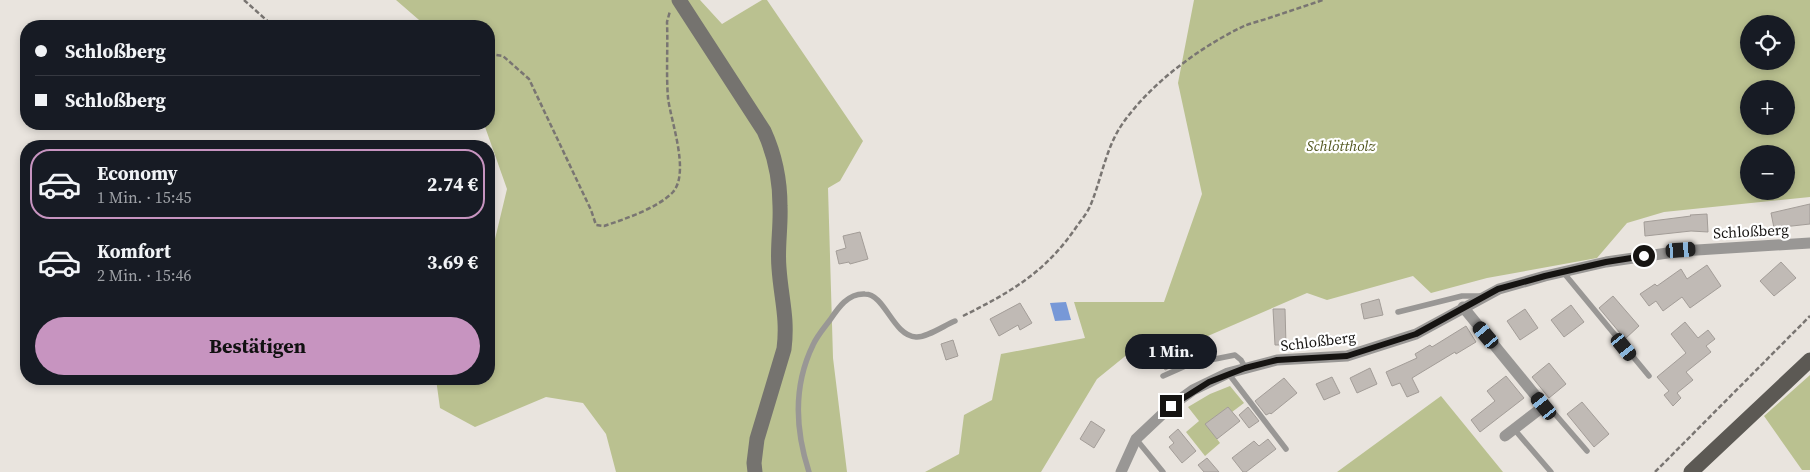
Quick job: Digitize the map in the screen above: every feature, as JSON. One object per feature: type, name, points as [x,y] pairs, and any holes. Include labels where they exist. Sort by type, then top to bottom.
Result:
[{"type":"main road","points":[[1691,472],[1810,360]]},
{"type":"street","points":[[675,4],[764,131],[772,149],[777,170],[780,207],[779,269],[786,336],[784,349],[757,439],[754,463],[755,472]]},
{"type":"street","name":"Schloßberg","points":[[1121,472],[1136,439],[1178,401],[1201,386],[1228,373],[1277,360],[1347,356],[1416,334],[1498,289],[1606,262],[1681,250],[1810,243]]},
{"type":"street","points":[[1463,307],[1544,406],[1509,432]]},
{"type":"lane","points":[[1563,272],[1649,376]]},
{"type":"lane","points":[[809,472],[801,443],[797,410],[800,382],[814,343],[841,304],[857,296],[865,294],[871,296],[877,300],[898,327],[907,335],[916,337],[923,336],[954,320]]},
{"type":"lane","points":[[1398,312],[1462,296],[1485,296]]},
{"type":"lane","points":[[1163,376],[1190,364],[1235,355],[1241,360],[1245,368]]},
{"type":"lane","points":[[1228,373],[1232,382],[1286,449]]},
{"type":"lane","points":[[1544,406],[1549,407],[1587,451]]},
{"type":"lane","points":[[1509,432],[1551,472]]},
{"type":"lane","points":[[1136,439],[1163,472]]},
{"type":"path","points":[[244,0],[266,20]]},
{"type":"path","points":[[954,320],[999,298],[1044,266],[1070,236],[1090,206],[1100,181],[1107,153],[1122,124],[1142,98],[1165,77],[1200,52],[1244,26],[1323,0]]},
{"type":"path","points":[[495,55],[503,56],[529,79],[590,210],[593,221],[596,225],[604,226],[660,203],[674,191],[678,181],[680,168],[678,151],[668,99],[667,22],[675,4]]},
{"type":"path","points":[[1655,472],[1810,316]]},
{"type":"green space","points":[[396,0],[700,0],[722,24],[762,0],[767,0],[863,141],[840,181],[828,188],[833,358],[847,472],[616,472],[606,434],[583,403],[546,397],[475,427],[440,408],[437,385],[495,385],[495,239],[507,189],[495,155],[495,140],[490,140],[486,130],[495,130],[495,20],[419,20]]},
{"type":"green space","name":"Schlöttholz","points":[[1194,0],[1810,0],[1810,197],[1795,199],[1795,145],[1740,145],[1740,200],[1781,200],[1664,212],[1627,223],[1597,258],[1487,278],[1431,293],[1413,276],[1327,300],[1307,293],[1150,361],[1134,349],[1097,379],[1041,472],[925,472],[959,454],[964,415],[992,400],[1001,354],[1085,338],[1074,302],[1164,302],[1202,194],[1178,83]]},
{"type":"green space","points":[[1810,375],[1810,470],[1802,470],[1764,416]]},
{"type":"green space","points":[[1230,386],[1244,403],[1232,412],[1228,407],[1206,424],[1220,443],[1205,456],[1186,432],[1199,421],[1188,407],[1210,394]]},
{"type":"green space","points":[[1441,396],[1503,472],[1337,472]]},
{"type":"water","points":[[1066,302],[1071,320],[1055,321],[1050,303]]},
{"type":"building","points":[[1810,204],[1810,224],[1774,228],[1771,213]]},
{"type":"building","points":[[1707,214],[1708,232],[1691,231],[1645,236],[1644,222]]},
{"type":"building","points":[[860,232],[868,259],[850,264],[849,262],[839,264],[836,251],[846,248],[843,236]]},
{"type":"building","points":[[1781,262],[1796,278],[1774,296],[1760,281]]},
{"type":"building","points":[[1707,265],[1721,286],[1690,308],[1682,297],[1663,311],[1656,301],[1649,306],[1640,294],[1655,284],[1657,286],[1681,269],[1687,279]]},
{"type":"building","points":[[1613,296],[1639,326],[1625,339],[1599,308]]},
{"type":"building","points":[[1379,299],[1383,315],[1364,319],[1361,304]]},
{"type":"building","points":[[1020,303],[1032,323],[1020,330],[1018,325],[999,336],[990,319]]},
{"type":"building","points":[[1571,305],[1584,322],[1564,337],[1551,320]]},
{"type":"building","points":[[1273,309],[1285,309],[1286,345],[1275,345]]},
{"type":"building","points":[[1525,309],[1538,328],[1520,340],[1507,321]]},
{"type":"building","points":[[1685,322],[1698,338],[1708,330],[1715,339],[1706,346],[1711,352],[1686,372],[1693,380],[1677,393],[1681,398],[1673,406],[1664,395],[1669,391],[1657,377],[1686,353],[1671,334]]},
{"type":"building","points":[[1466,326],[1476,342],[1456,354],[1455,352],[1412,378],[1419,392],[1407,397],[1400,383],[1392,386],[1386,372],[1417,358],[1415,354],[1430,345],[1432,347]]},
{"type":"building","points":[[953,340],[958,356],[946,360],[941,344]]},
{"type":"building","points":[[1181,350],[1186,361],[1165,370],[1160,358]]},
{"type":"building","points":[[1549,363],[1566,384],[1549,398],[1532,377]]},
{"type":"building","points":[[1370,368],[1377,384],[1357,393],[1350,378]]},
{"type":"building","points":[[1506,376],[1524,398],[1480,432],[1471,420],[1495,401],[1487,391]]},
{"type":"building","points":[[1332,377],[1340,393],[1324,400],[1316,384]]},
{"type":"building","points":[[1284,378],[1297,393],[1271,414],[1266,415],[1255,401]]},
{"type":"building","points":[[1582,402],[1609,434],[1594,447],[1567,414]]},
{"type":"building","points":[[1228,407],[1240,421],[1217,439],[1205,424]]},
{"type":"building","points":[[1248,407],[1259,421],[1249,428],[1239,415]]},
{"type":"building","points":[[1091,421],[1105,430],[1094,448],[1080,439]]},
{"type":"building","points":[[1178,429],[1196,451],[1182,463],[1169,447],[1174,443],[1169,437]]},
{"type":"building","points":[[1268,439],[1276,449],[1246,472],[1243,472],[1232,458],[1254,441],[1259,446]]},
{"type":"building","points":[[1207,458],[1219,472],[1204,472],[1198,465]]},
{"type":"route","points":[[1171,406],[1193,390],[1228,373],[1277,360],[1347,356],[1416,334],[1498,289],[1606,262],[1644,256]]}]
